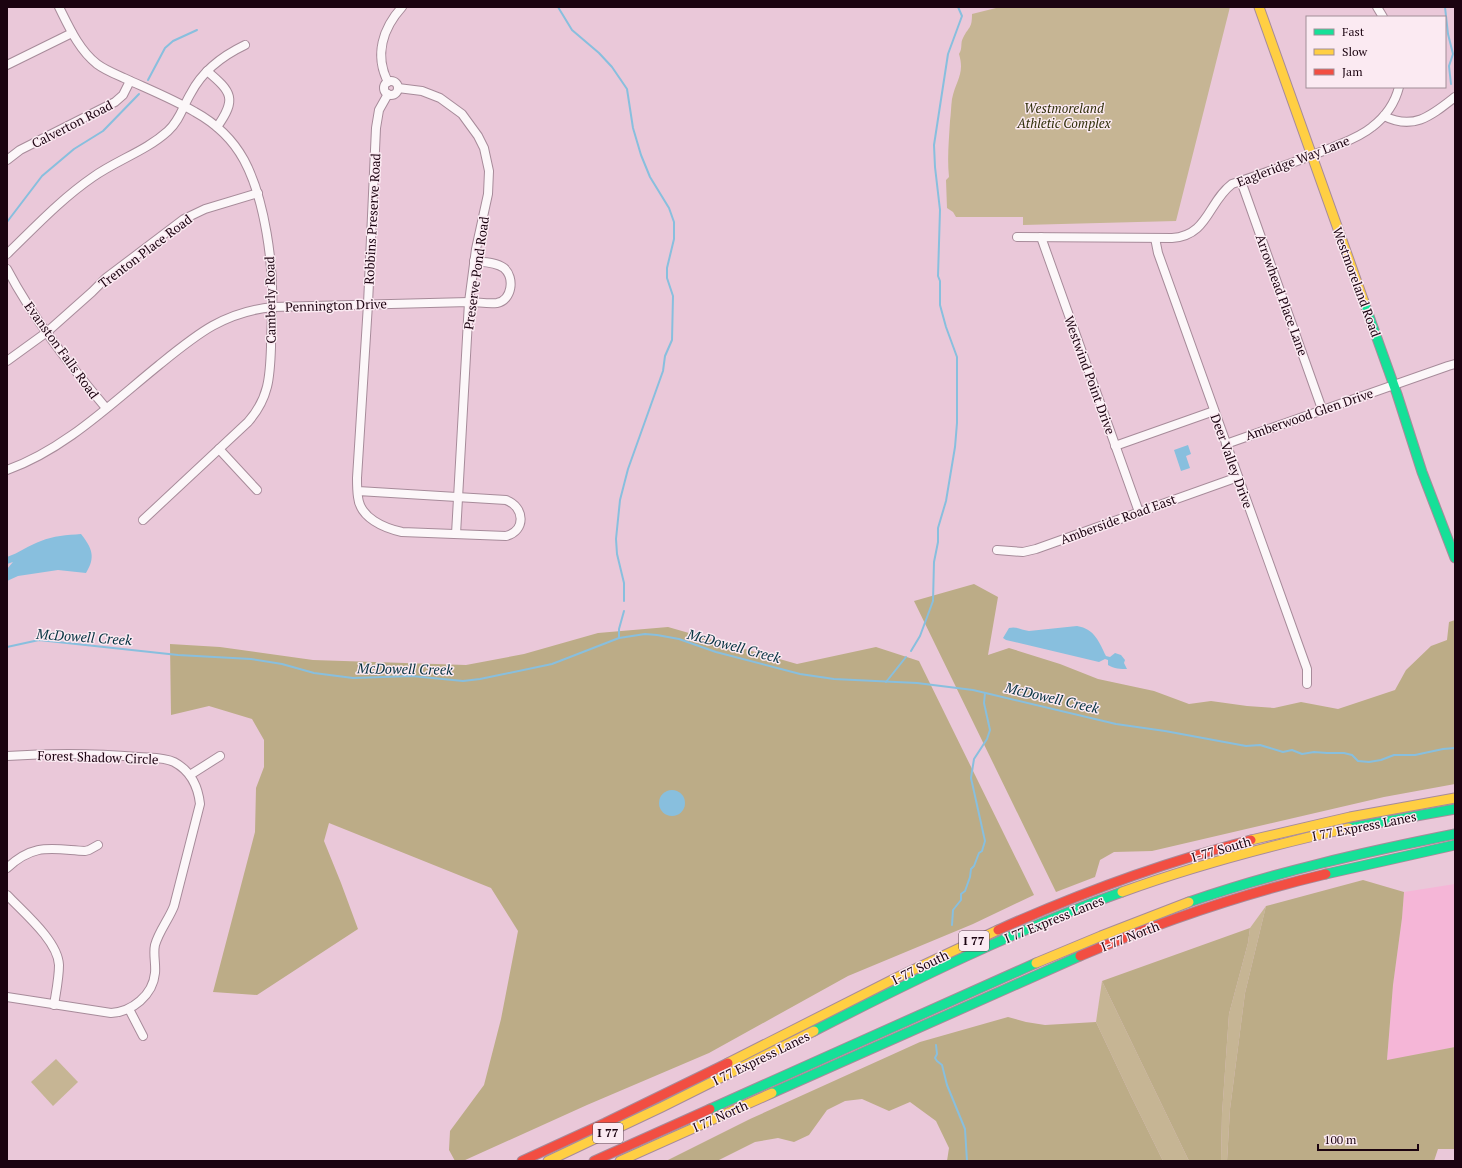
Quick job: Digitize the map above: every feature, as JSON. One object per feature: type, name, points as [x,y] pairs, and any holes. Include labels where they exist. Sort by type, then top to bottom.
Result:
[{"type":"main road","name":"Westmoreland Road","points":[[1258,7],[1393,385],[1424,479],[1454,556]]},
{"type":"main road","name":"I-77 South","points":[[522,1161],[662,1095],[946,954],[1006,926],[1080,896],[1180,861],[1264,837],[1363,814],[1455,798]]},
{"type":"main road","name":"I 77 Express Lanes","points":[[548,1161],[667,1105],[951,964],[1023,931],[1084,906],[1190,869],[1266,847],[1365,824],[1455,809]]},
{"type":"main road","name":"I 77 Express Lanes","points":[[594,1161],[1098,936],[1201,898],[1278,875],[1384,848],[1455,834]]},
{"type":"main road","name":"I-77 North","points":[[819,1072],[1069,960],[1177,918],[1316,876],[1386,859],[1455,845]]},
{"type":"main road","points":[[819,1072],[834,1060],[852,1052],[881,1032]]},
{"type":"main road","name":"I 77 North","points":[[620,1161],[819,1072]]},
{"type":"street","name":"Camberly Road","points":[[59,7],[72,33],[85,51],[98,65],[196,112],[217,127],[230,141],[243,159],[258,193],[268,246],[272,277],[273,307],[270,371],[266,394],[254,416],[144,520]]},
{"type":"street","points":[[388,82],[382,64],[381,48],[388,25],[402,7]]},
{"type":"street","points":[[1377,7],[1382,16]]},
{"type":"street","points":[[7,65],[72,33]]},
{"type":"street","points":[[7,254],[58,204],[80,187],[108,167],[150,145],[158,139],[175,123],[181,115],[184,106],[196,84],[207,71],[226,55],[245,45]]},
{"type":"street","points":[[207,71],[225,89],[230,98],[227,113],[217,127]]},
{"type":"street","name":"Calverton Road","points":[[7,160],[20,150],[115,102],[123,95],[130,81]]},
{"type":"street","points":[[388,82],[395,82],[398,88],[395,94],[388,94],[384,88],[388,82]]},
{"type":"street","name":"Preserve Pond Road","points":[[398,88],[422,91],[440,98],[451,105],[462,114],[474,130],[484,148],[487,160],[489,181],[474,261],[469,302],[456,534]]},
{"type":"street","name":"Eagleridge Way Lane","points":[[1017,237],[1179,238],[1192,233],[1201,225],[1227,188],[1232,184],[1311,156],[1362,134],[1374,126],[1384,116],[1392,104],[1399,88]]},
{"type":"street","name":"Robbins Preserve Road","points":[[358,491],[506,500],[512,502],[518,507],[521,519],[516,531],[511,535],[506,536],[402,532],[388,529],[376,523],[364,511],[358,498],[358,491],[368,304],[376,123],[379,110],[388,94]]},
{"type":"street","points":[[1384,116],[1395,121],[1404,122],[1418,120],[1429,116],[1455,97]]},
{"type":"street","name":"Arrowhead Place Lane","points":[[1241,181],[1322,409]]},
{"type":"street","name":"Trenton Place Road","points":[[7,361],[47,332],[106,278],[184,219],[205,209],[258,193]]},
{"type":"street","name":"Westwind Point Drive","points":[[1041,237],[1139,512]]},
{"type":"street","name":"Deer Valley Drive","points":[[1155,238],[1158,253],[1307,669],[1307,684]]},
{"type":"street","name":"Pennington Drive","points":[[7,470],[34,459],[52,448],[106,408],[174,353],[219,321],[243,312],[273,307],[469,302],[498,303],[506,298],[511,288],[510,278],[505,269],[497,264],[474,261]]},
{"type":"street","name":"Evanston Falls Road","points":[[7,269],[36,318],[69,363],[106,408]]},
{"type":"street","name":"Amberwood Glen Drive","points":[[1226,444],[1322,409],[1455,364]]},
{"type":"street","points":[[1115,446],[1214,411]]},
{"type":"street","points":[[219,449],[257,490]]},
{"type":"street","name":"Amberside Road East","points":[[997,550],[1023,552],[1036,549],[1238,477]]},
{"type":"street","name":"Forest Shadow Circle","points":[[7,756],[66,753],[123,755],[165,759],[180,765],[194,780],[200,804],[174,906],[170,917],[155,945],[155,975],[148,992],[142,999],[128,1009],[111,1013],[7,997]]},
{"type":"street","points":[[190,775],[220,756]]},
{"type":"street","points":[[7,868],[20,857],[37,850],[51,849],[85,851],[98,846]]},
{"type":"street","points":[[7,895],[46,936],[55,950],[59,964],[54,1005]]},
{"type":"street","points":[[128,1009],[143,1036]]},
{"type":"shaded area","points":[[974,584],[998,597],[988,655],[1009,648],[1060,664],[1098,679],[1154,691],[1189,704],[1211,701],[1274,708],[1301,702],[1338,709],[1395,690],[1406,670],[1431,646],[1447,640],[1449,622],[1455,620],[1455,784],[1384,797],[1152,851],[1114,852],[1100,860],[1095,877],[1056,892],[914,601]]},
{"type":"shaded area","points":[[668,627],[797,664],[876,647],[919,661],[1034,895],[973,924],[848,976],[709,1053],[587,1105],[463,1161],[455,1161],[449,1150],[450,1131],[484,1085],[501,1019],[518,931],[491,888],[329,823],[324,841],[358,929],[257,995],[213,992],[255,832],[256,788],[264,767],[264,740],[252,719],[209,706],[171,715],[170,644],[220,647],[313,660],[466,665],[524,654],[598,633]]},
{"type":"shaded area","points":[[1363,880],[1404,892],[1393,985],[1387,1060],[1455,1047],[1455,1149],[1438,1149],[1434,1161],[1227,1161],[1230,1109],[1245,993],[1266,906]]},
{"type":"shaded area","points":[[1455,884],[1455,1047],[1387,1061],[1393,985],[1404,892]]},
{"type":"shaded area","points":[[1250,928],[1248,943],[1229,1014],[1222,1114],[1221,1161],[1189,1161],[1102,981]]},
{"type":"shaded area","points":[[1008,1017],[1045,1025],[1096,1022],[1163,1161],[947,1161],[949,1148],[936,1121],[910,1102],[889,1111],[862,1099],[845,1101],[827,1110],[809,1135],[794,1142],[778,1138],[755,1142],[717,1161],[666,1161],[750,1119],[920,1042]]},
{"type":"green space","name":"Westmoreland Athletic Complex","points":[[996,7],[1230,7],[1176,221],[1023,225],[1023,217],[956,217],[953,212],[947,208],[946,180],[949,177],[948,149],[951,104],[961,67],[959,54],[962,40],[971,25],[972,14]]},
{"type":"green space","points":[[1266,906],[1245,993],[1230,1109],[1227,1161],[1221,1161],[1222,1114],[1229,1014],[1248,943],[1250,928]]},
{"type":"green space","points":[[1102,981],[1189,1161],[1163,1161],[1130,1094],[1096,1022]]},
{"type":"green space","points":[[56,1059],[78,1082],[53,1106],[31,1082]]},
{"type":"water","points":[[1188,445],[1191,454],[1186,456],[1190,468],[1181,471],[1174,450]]},
{"type":"water","points":[[81,534],[90,548],[92,557],[86,573],[58,570],[18,576],[7,581],[7,569],[13,562],[7,564],[7,557],[46,539]]},
{"type":"water","points":[[1077,626],[1088,630],[1096,637],[1106,656],[1110,657],[1115,653],[1121,655],[1125,660],[1124,663],[1127,669],[1110,666],[1108,665],[1108,660],[1105,659],[1099,662],[1006,640],[1003,638],[1009,628],[1029,631]]},
{"type":"water","points":[[672,790],[681,794],[685,803],[681,812],[672,816],[663,812],[659,803],[663,794]]},
{"type":"waterway","points":[[558,7],[572,30],[599,53],[612,67],[627,89],[633,128],[641,155],[650,177],[669,208],[674,222],[674,239],[667,268],[667,278],[673,296],[672,340],[665,356],[663,371],[628,469],[620,500],[616,539],[617,554],[624,583],[624,601]]},
{"type":"waterway","points":[[911,651],[920,636],[933,601],[934,562],[938,542],[938,528],[946,501],[955,447],[957,423],[957,357],[940,305],[940,281],[938,276],[940,210],[934,145],[948,54],[962,16],[958,7]]},
{"type":"waterway","points":[[1445,7],[1448,34],[1453,54],[1449,66],[1451,84]]},
{"type":"waterway","points":[[148,80],[165,48],[173,41],[197,30]]},
{"type":"waterway","points":[[7,222],[42,176],[74,149],[103,131],[139,94]]},
{"type":"waterway","points":[[619,638],[619,629],[624,611]]},
{"type":"waterway","name":"McDowell Creek","points":[[7,647],[39,640],[178,655],[251,659],[282,664],[314,673],[353,678],[412,676],[463,681],[480,679],[552,664],[619,638],[645,634],[679,639],[716,652],[800,674],[834,679],[917,683],[973,690],[1116,724],[1165,731],[1246,746],[1260,745],[1283,752],[1292,750],[1302,754],[1314,752],[1344,753],[1352,755],[1358,761],[1369,762],[1381,760],[1394,755],[1415,755],[1455,748]]},
{"type":"waterway","points":[[886,682],[906,657]]},
{"type":"waterway","points":[[952,925],[953,910],[961,900],[961,894],[965,891],[971,869],[974,866],[979,853],[982,851],[985,841],[971,778],[974,759],[987,739],[990,730],[984,703],[985,693]]},
{"type":"waterway","points":[[936,1045],[937,1054],[935,1058],[942,1065],[947,1085],[965,1129],[967,1161]]},
{"type":"traffic: fast","points":[[1364,302],[1397,394],[1422,472],[1455,558]]},
{"type":"traffic: fast","points":[[1349,828],[1455,809]]},
{"type":"traffic: fast","points":[[1189,902],[1287,872],[1455,834]]},
{"type":"traffic: fast","points":[[1326,874],[1455,845]]},
{"type":"traffic: fast","points":[[814,1031],[889,993],[1004,939],[1122,892]]},
{"type":"traffic: fast","points":[[772,1093],[1080,956]]},
{"type":"traffic: fast","points":[[710,1109],[1036,963]]},
{"type":"traffic: slow","points":[[1259,7],[1364,302]]},
{"type":"traffic: slow","points":[[1251,840],[1350,817],[1455,798]]},
{"type":"traffic: slow","points":[[1122,892],[1234,856],[1349,828]]},
{"type":"traffic: slow","points":[[1036,963],[1189,902]]},
{"type":"traffic: slow","points":[[728,1063],[898,977],[998,930]]},
{"type":"traffic: slow","points":[[548,1161],[662,1107],[814,1031]]},
{"type":"traffic: slow","points":[[620,1161],[772,1093]]},
{"type":"traffic: jam","points":[[998,930],[1060,903],[1123,879],[1187,858],[1251,840]]},
{"type":"traffic: jam","points":[[1080,956],[1171,920],[1263,890],[1326,874]]},
{"type":"traffic: jam","points":[[522,1161],[605,1123],[728,1063]]},
{"type":"traffic: jam","points":[[594,1161],[710,1109]]}]
